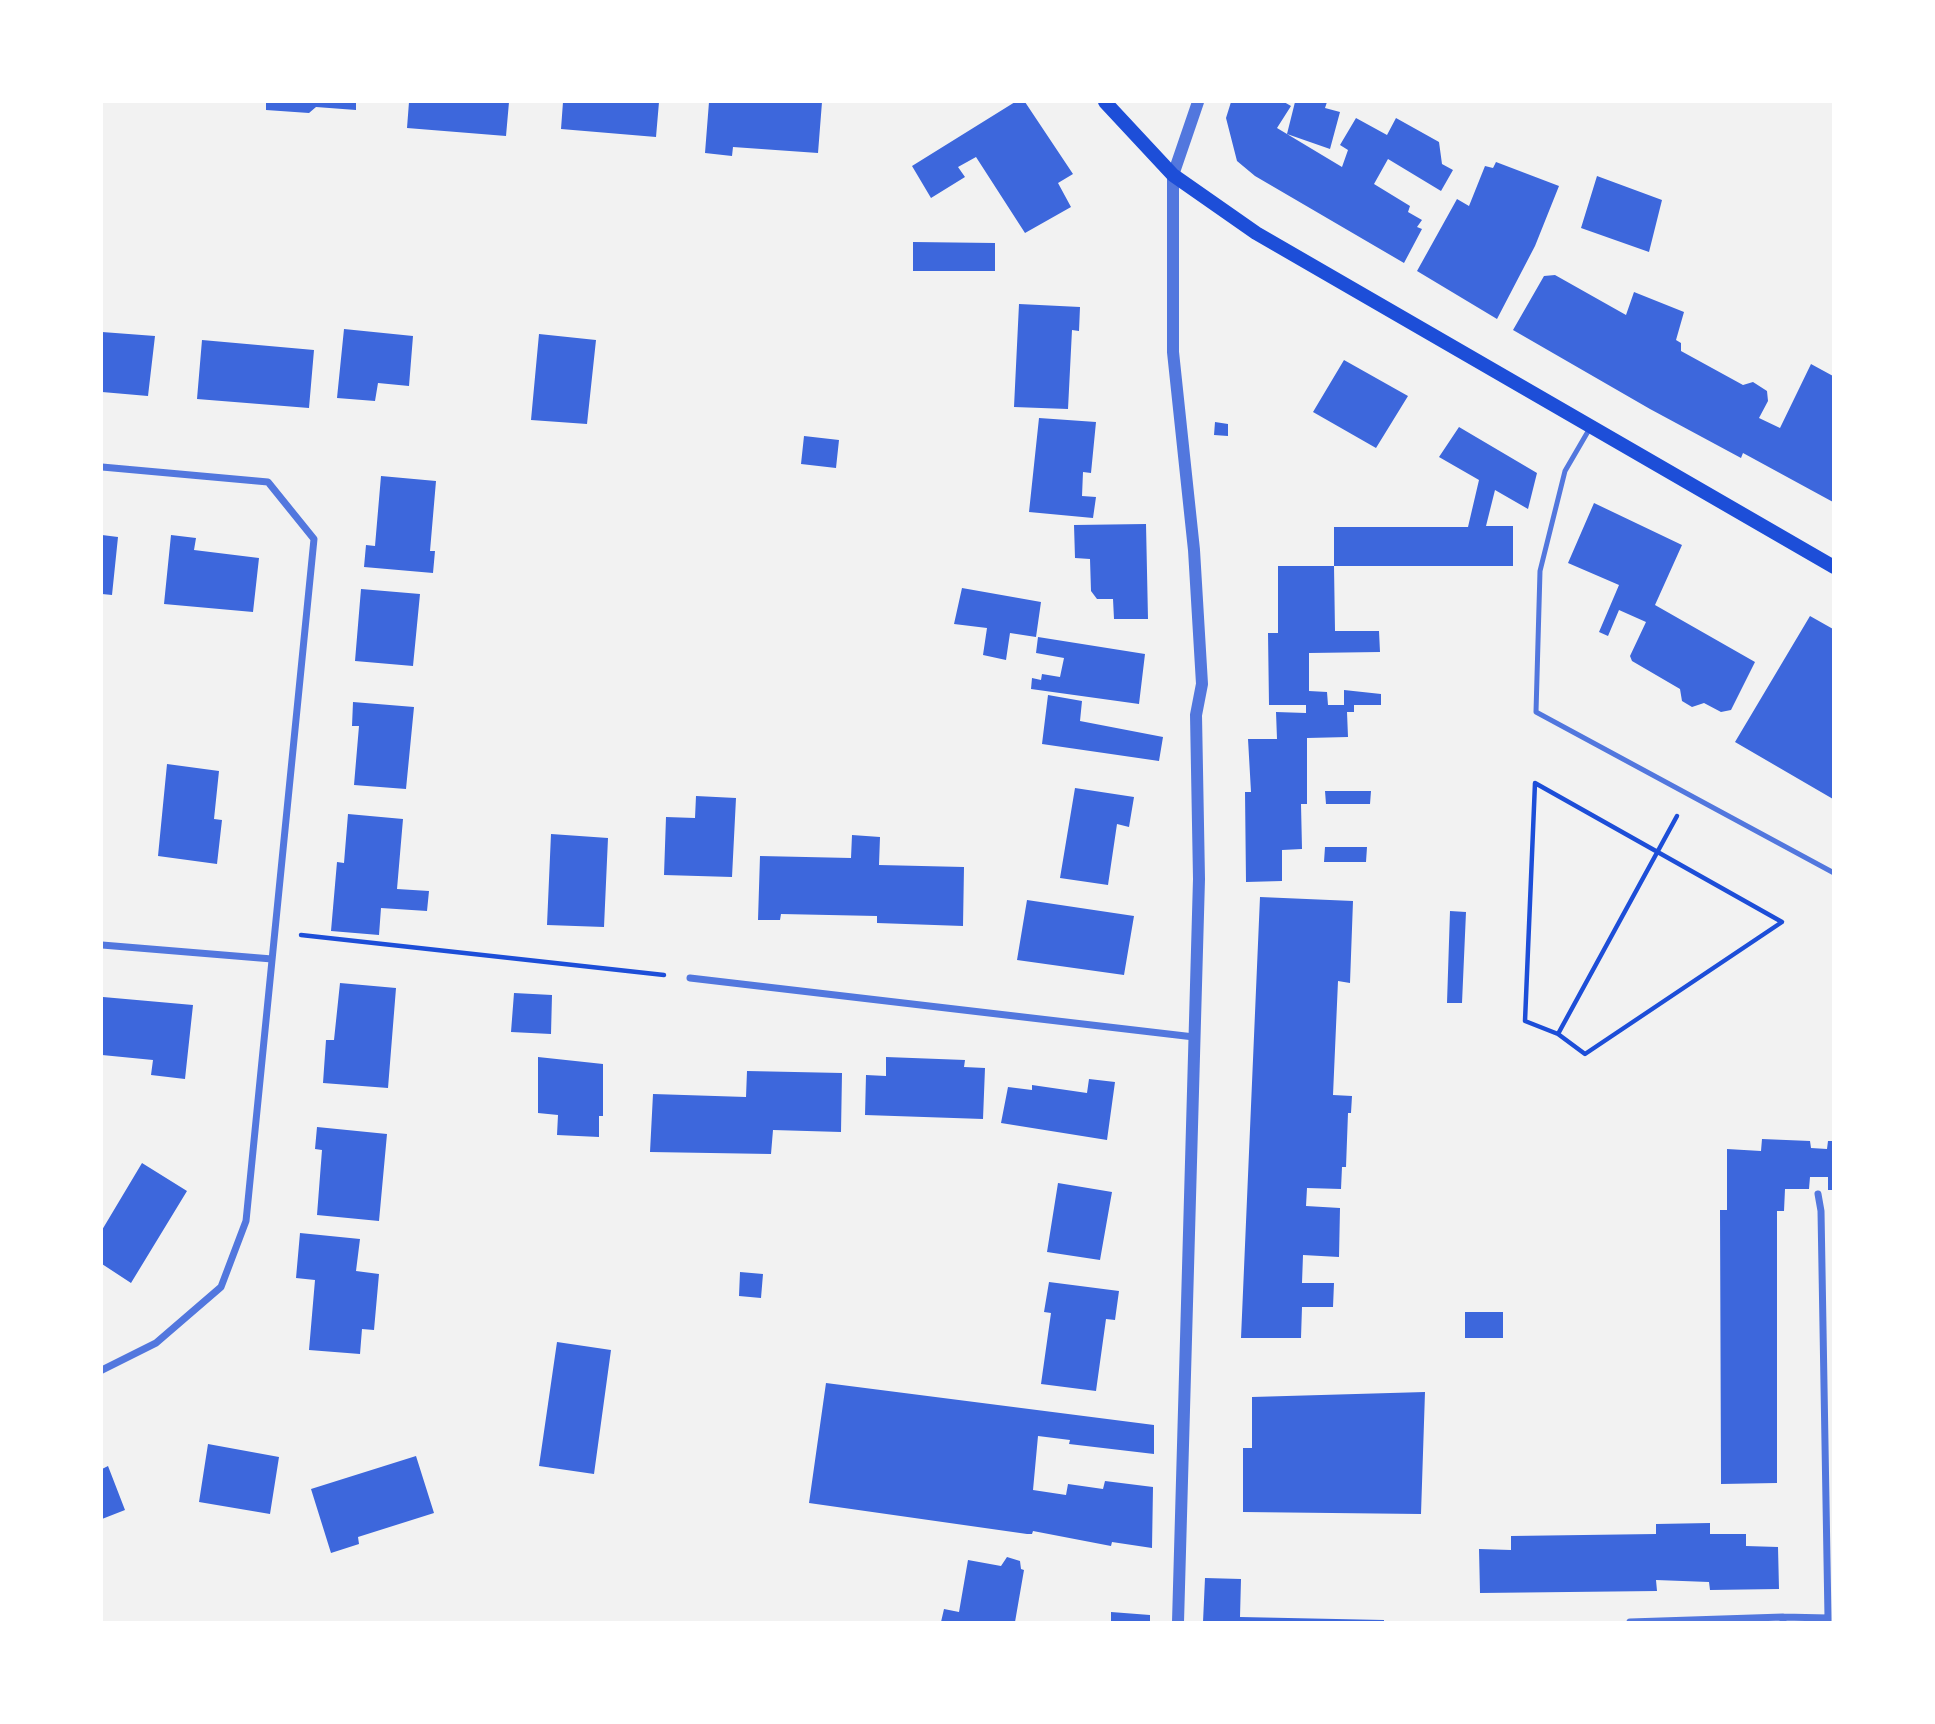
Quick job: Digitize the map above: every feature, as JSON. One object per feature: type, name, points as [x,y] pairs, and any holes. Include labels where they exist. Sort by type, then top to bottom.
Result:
[{"type":"main road","points":[[1105,102],[1173,176],[1275,244],[1833,567]]},
{"type":"street","points":[[1178,1622],[1199,879],[1196,715],[1202,684],[1194,550],[1173,352],[1173,176],[1198,102]]},
{"type":"street","points":[[102,467],[268,482],[314,539],[247,1222],[221,1287],[156,1343],[102,1370]]},
{"type":"street","points":[[102,945],[272,959]]},
{"type":"street","points":[[690,978],[1194,1037]]},
{"type":"street","points":[[1630,1622],[1828,1620],[1822,1224],[1818,1194]]},
{"type":"lane","points":[[1592,426],[1566,471],[1540,570],[1535,712],[1833,873]]},
{"type":"path","points":[[1535,783],[1658,851],[1783,922],[1585,1054],[1558,1034],[1525,1021],[1535,783]]},
{"type":"path","points":[[1558,1034],[1688,794]]},
{"type":"path","points":[[275,932],[690,978]]},
{"type":"building","points":[[266,102],[356,102],[356,110],[316,107],[309,113],[266,110]]},
{"type":"building","points":[[409,102],[509,102],[506,136],[407,128]]},
{"type":"building","points":[[563,102],[659,102],[656,137],[561,129]]},
{"type":"building","points":[[709,102],[822,102],[818,153],[733,147],[732,156],[705,153]]},
{"type":"building","points":[[1015,102],[1025,102],[1073,174],[1058,183],[1071,207],[1025,233],[976,157],[958,167],[965,177],[931,198],[912,166]]},
{"type":"building","points":[[1231,102],[1284,102],[1291,106],[1277,128],[1342,167],[1348,150],[1340,145],[1356,118],[1387,135],[1396,118],[1439,142],[1442,164],[1453,170],[1441,191],[1388,159],[1374,184],[1410,206],[1408,212],[1422,220],[1417,227],[1422,229],[1404,263],[1255,176],[1237,161],[1226,118]]},
{"type":"building","points":[[1295,102],[1327,102],[1325,108],[1340,112],[1330,149],[1287,134]]},
{"type":"building","points":[[1496,162],[1559,186],[1535,246],[1497,319],[1417,271],[1457,199],[1469,206],[1485,166],[1493,168]]},
{"type":"building","points":[[1597,176],[1662,200],[1649,252],[1581,228]]},
{"type":"building","points":[[913,242],[995,243],[995,271],[913,271]]},
{"type":"building","points":[[1555,275],[1626,315],[1634,292],[1684,312],[1676,340],[1681,343],[1681,351],[1743,385],[1753,382],[1767,391],[1768,401],[1759,418],[1780,428],[1811,364],[1833,376],[1833,502],[1743,453],[1741,458],[1513,330],[1544,276]]},
{"type":"building","points":[[1019,304],[1080,307],[1079,331],[1072,330],[1068,409],[1014,407]]},
{"type":"building","points":[[344,329],[413,336],[409,386],[378,383],[375,401],[337,398]]},
{"type":"building","points":[[102,332],[155,336],[148,396],[102,392]]},
{"type":"building","points":[[539,334],[596,340],[587,424],[531,420]]},
{"type":"building","points":[[202,340],[314,350],[309,408],[197,399]]},
{"type":"building","points":[[1344,360],[1408,396],[1376,448],[1313,412]]},
{"type":"building","points":[[1039,418],[1096,422],[1091,473],[1083,472],[1082,496],[1096,497],[1093,518],[1029,512]]},
{"type":"building","points":[[1215,422],[1228,424],[1228,436],[1214,435]]},
{"type":"building","points":[[1459,427],[1537,473],[1528,509],[1495,490],[1486,526],[1513,526],[1513,566],[1334,566],[1334,527],[1468,527],[1479,480],[1439,457]]},
{"type":"building","points":[[804,436],[839,440],[836,468],[801,464]]},
{"type":"building","points":[[381,476],[436,481],[430,551],[435,551],[433,573],[364,567],[366,545],[375,546]]},
{"type":"building","points":[[1594,503],[1682,545],[1655,605],[1755,662],[1731,710],[1721,712],[1704,703],[1692,707],[1682,701],[1680,689],[1632,661],[1630,656],[1646,622],[1619,610],[1608,636],[1599,632],[1619,585],[1568,563]]},
{"type":"building","points":[[1146,524],[1148,619],[1114,619],[1113,599],[1097,599],[1091,591],[1090,559],[1075,558],[1074,525]]},
{"type":"building","points":[[102,535],[118,537],[112,595],[102,594]]},
{"type":"building","points":[[171,535],[196,538],[194,550],[259,558],[253,612],[164,604]]},
{"type":"building","points":[[1278,566],[1334,566],[1335,631],[1379,631],[1380,652],[1309,653],[1309,691],[1327,692],[1328,705],[1344,705],[1344,690],[1381,694],[1381,705],[1354,705],[1354,712],[1347,712],[1348,737],[1307,738],[1307,804],[1301,804],[1302,849],[1282,850],[1282,881],[1246,882],[1245,792],[1251,792],[1248,739],[1277,739],[1276,712],[1306,713],[1306,705],[1269,705],[1268,633],[1278,633]]},
{"type":"building","points":[[962,588],[1041,602],[1036,637],[1010,633],[1006,660],[983,655],[987,628],[954,624]]},
{"type":"building","points":[[361,589],[420,594],[413,666],[355,661]]},
{"type":"building","points":[[1810,616],[1833,629],[1833,799],[1735,742]]},
{"type":"building","points":[[1038,637],[1145,654],[1139,704],[1031,689],[1032,678],[1041,680],[1042,674],[1060,677],[1064,658],[1036,653]]},
{"type":"building","points":[[1048,695],[1082,701],[1080,721],[1163,737],[1159,761],[1042,744]]},
{"type":"building","points":[[353,702],[414,707],[406,789],[354,785],[359,726],[352,726]]},
{"type":"building","points":[[167,764],[219,771],[214,819],[222,820],[217,864],[158,856]]},
{"type":"building","points":[[1075,788],[1134,797],[1129,827],[1117,824],[1108,885],[1060,878]]},
{"type":"building","points":[[1325,791],[1371,791],[1370,804],[1326,804]]},
{"type":"building","points":[[696,796],[736,798],[732,877],[664,875],[666,817],[695,818]]},
{"type":"building","points":[[348,814],[403,819],[397,889],[429,891],[427,911],[381,908],[379,935],[331,931],[337,862],[344,863]]},
{"type":"building","points":[[551,834],[608,838],[604,927],[547,925]]},
{"type":"building","points":[[852,835],[880,837],[879,865],[964,867],[963,926],[877,923],[877,916],[781,914],[780,920],[758,920],[760,856],[851,858]]},
{"type":"building","points":[[1325,847],[1367,847],[1366,862],[1324,862]]},
{"type":"building","points":[[1260,897],[1353,901],[1350,983],[1338,981],[1333,1095],[1352,1096],[1351,1113],[1348,1113],[1346,1167],[1342,1167],[1341,1189],[1307,1188],[1306,1206],[1340,1208],[1339,1257],[1303,1255],[1302,1283],[1334,1283],[1333,1307],[1302,1307],[1301,1338],[1241,1338]]},
{"type":"building","points":[[1027,900],[1134,916],[1124,975],[1017,960]]},
{"type":"building","points":[[1450,911],[1466,912],[1462,1003],[1447,1003]]},
{"type":"building","points":[[340,983],[396,988],[388,1088],[323,1083],[326,1040],[334,1040]]},
{"type":"building","points":[[514,993],[552,995],[551,1034],[511,1032]]},
{"type":"building","points":[[103,997],[193,1005],[185,1079],[151,1075],[153,1060],[102,1055]]},
{"type":"building","points":[[538,1057],[603,1064],[603,1116],[599,1116],[599,1137],[557,1135],[558,1115],[538,1113]]},
{"type":"building","points":[[886,1057],[965,1060],[964,1067],[985,1068],[983,1119],[865,1115],[866,1075],[886,1076]]},
{"type":"building","points":[[747,1071],[842,1073],[841,1132],[773,1130],[771,1154],[650,1152],[653,1094],[746,1097]]},
{"type":"building","points":[[1089,1079],[1115,1082],[1107,1140],[1001,1123],[1008,1087],[1032,1090],[1032,1085],[1087,1093]]},
{"type":"building","points":[[317,1127],[387,1134],[379,1221],[317,1215],[322,1150],[315,1149]]},
{"type":"building","points":[[1762,1139],[1810,1141],[1811,1148],[1827,1149],[1828,1141],[1833,1141],[1833,1190],[1828,1190],[1828,1177],[1810,1177],[1809,1189],[1785,1189],[1784,1211],[1777,1211],[1777,1483],[1721,1484],[1720,1210],[1727,1210],[1727,1149],[1761,1151]]},
{"type":"building","points":[[142,1163],[187,1191],[131,1283],[102,1264],[102,1230]]},
{"type":"building","points":[[1058,1183],[1112,1192],[1100,1260],[1047,1252]]},
{"type":"building","points":[[300,1233],[360,1239],[356,1271],[379,1274],[374,1330],[362,1329],[360,1354],[309,1350],[315,1280],[296,1278]]},
{"type":"building","points":[[740,1272],[763,1274],[761,1298],[739,1296]]},
{"type":"building","points":[[1049,1282],[1119,1291],[1115,1320],[1106,1319],[1096,1391],[1041,1384],[1051,1313],[1044,1312]]},
{"type":"building","points":[[1465,1312],[1503,1312],[1503,1338],[1465,1338]]},
{"type":"building","points":[[557,1342],[611,1350],[594,1474],[539,1466]]},
{"type":"building","points":[[826,1383],[1154,1425],[1154,1454],[1069,1444],[1070,1440],[1038,1436],[1033,1490],[1066,1495],[1068,1484],[1103,1489],[1105,1481],[1153,1487],[1152,1548],[1112,1542],[1111,1546],[1033,1531],[1032,1534],[1027,1534],[809,1503]]},
{"type":"building","points":[[1425,1392],[1421,1514],[1243,1512],[1243,1448],[1252,1448],[1252,1397]]},
{"type":"building","points":[[208,1444],[279,1457],[270,1514],[199,1502]]},
{"type":"building","points":[[416,1456],[434,1513],[358,1537],[359,1544],[331,1553],[311,1489]]},
{"type":"building","points":[[108,1466],[125,1510],[102,1519],[102,1469]]},
{"type":"building","points":[[1710,1523],[1710,1534],[1746,1534],[1746,1546],[1778,1547],[1779,1589],[1710,1590],[1709,1582],[1656,1580],[1657,1591],[1480,1593],[1479,1549],[1511,1550],[1511,1536],[1656,1534],[1656,1524]]},
{"type":"building","points":[[1007,1557],[1020,1561],[1021,1569],[1024,1570],[1015,1622],[941,1622],[944,1609],[959,1612],[968,1560],[1001,1566]]},
{"type":"building","points":[[1205,1578],[1241,1579],[1240,1617],[1384,1622],[1203,1622]]},
{"type":"building","points":[[1111,1612],[1150,1615],[1150,1622],[1111,1622]]}]
